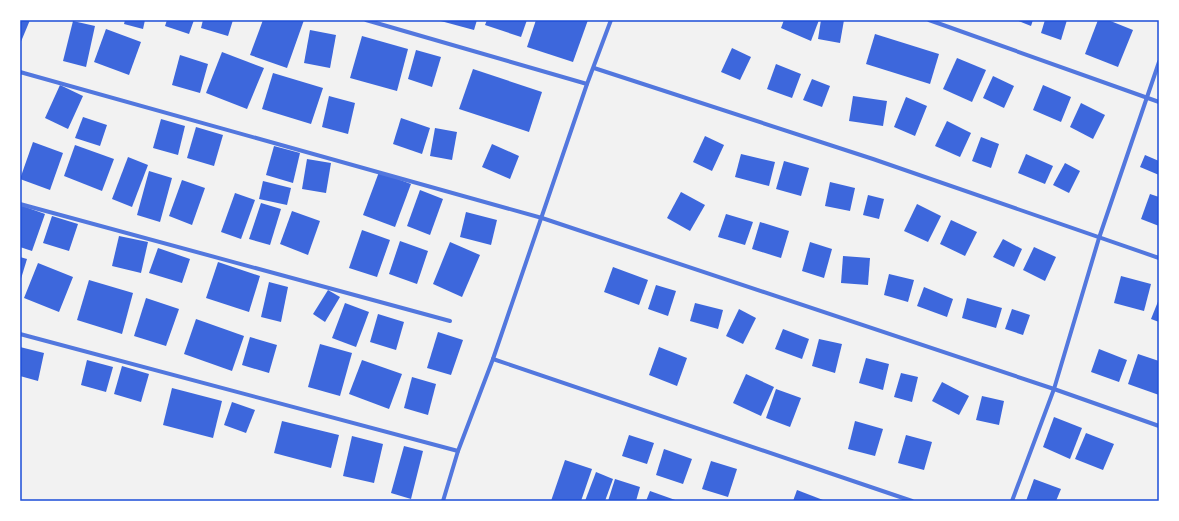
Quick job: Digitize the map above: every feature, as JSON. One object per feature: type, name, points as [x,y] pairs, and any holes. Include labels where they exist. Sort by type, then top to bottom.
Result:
[{"type":"street","points":[[366,20],[587,84]]},
{"type":"street","points":[[443,501],[458,451],[493,359],[587,84],[611,20]]},
{"type":"street","points":[[929,20],[1159,102]]},
{"type":"street","points":[[1012,501],[1054,389],[1099,238],[1159,62]]},
{"type":"street","points":[[594,68],[873,158],[1159,258]]},
{"type":"street","points":[[20,72],[542,218],[1054,389],[1159,426]]},
{"type":"street","points":[[20,204],[450,320]]},
{"type":"street","points":[[20,334],[458,451]]},
{"type":"street","points":[[493,359],[912,501]]},
{"type":"building","points":[[20,20],[30,20],[20,44]]},
{"type":"building","points":[[125,20],[145,20],[143,29],[124,24]]},
{"type":"building","points":[[167,20],[194,20],[189,34],[165,26]]},
{"type":"building","points":[[203,20],[233,20],[228,36],[201,28]]},
{"type":"building","points":[[263,20],[304,20],[287,68],[250,55]]},
{"type":"building","points":[[437,20],[477,20],[474,30]]},
{"type":"building","points":[[487,20],[527,20],[521,37],[485,25]]},
{"type":"building","points":[[536,20],[588,20],[573,62],[527,47]]},
{"type":"building","points":[[784,20],[819,20],[811,41],[781,28]]},
{"type":"building","points":[[821,20],[844,20],[840,43],[818,39]]},
{"type":"building","points":[[1016,20],[1033,20],[1031,26]]},
{"type":"building","points":[[1045,20],[1067,20],[1061,40],[1041,33]]},
{"type":"building","points":[[1098,20],[1108,20],[1133,30],[1118,67],[1085,54]]},
{"type":"building","points":[[73,21],[95,26],[86,67],[63,61]]},
{"type":"building","points":[[106,29],[141,42],[129,75],[94,62]]},
{"type":"building","points":[[310,30],[336,35],[330,68],[304,63]]},
{"type":"building","points":[[875,34],[939,54],[930,84],[866,64]]},
{"type":"building","points":[[362,36],[408,49],[397,91],[350,78]]},
{"type":"building","points":[[732,48],[751,57],[740,80],[721,72]]},
{"type":"building","points":[[416,50],[441,57],[432,87],[408,79]]},
{"type":"building","points":[[222,52],[264,68],[247,109],[206,93]]},
{"type":"building","points":[[180,55],[208,64],[200,93],[172,85]]},
{"type":"building","points":[[957,58],[986,70],[972,102],[943,89]]},
{"type":"building","points":[[776,64],[801,74],[792,98],[767,89]]},
{"type":"building","points":[[473,69],[542,92],[529,132],[459,109]]},
{"type":"building","points":[[273,73],[323,88],[311,124],[262,109]]},
{"type":"building","points":[[993,76],[1014,86],[1004,108],[983,98]]},
{"type":"building","points":[[812,79],[830,86],[822,107],[803,100]]},
{"type":"building","points":[[60,85],[83,96],[68,129],[45,118]]},
{"type":"building","points":[[1043,85],[1071,97],[1061,122],[1033,110]]},
{"type":"building","points":[[329,96],[355,103],[348,134],[322,127]]},
{"type":"building","points":[[853,96],[887,101],[883,126],[849,121]]},
{"type":"building","points":[[906,97],[927,106],[915,136],[894,127]]},
{"type":"building","points":[[1081,103],[1105,115],[1093,139],[1070,127]]},
{"type":"building","points":[[83,117],[107,125],[100,146],[75,138]]},
{"type":"building","points":[[401,118],[430,128],[422,154],[393,144]]},
{"type":"building","points":[[161,119],[185,126],[178,155],[153,148]]},
{"type":"building","points":[[947,121],[971,133],[960,157],[935,146]]},
{"type":"building","points":[[196,127],[223,135],[214,166],[187,158]]},
{"type":"building","points":[[435,128],[457,132],[452,160],[430,156]]},
{"type":"building","points":[[705,136],[724,145],[712,171],[693,162]]},
{"type":"building","points":[[981,137],[999,144],[991,168],[972,161]]},
{"type":"building","points":[[33,142],[63,153],[50,190],[20,179]]},
{"type":"building","points":[[492,144],[519,156],[510,179],[482,167]]},
{"type":"building","points":[[75,145],[114,159],[102,191],[64,176]]},
{"type":"building","points":[[274,146],[300,153],[293,183],[266,175]]},
{"type":"building","points":[[741,154],[775,162],[769,186],[735,177]]},
{"type":"building","points":[[1026,154],[1053,166],[1045,184],[1018,173]]},
{"type":"building","points":[[1145,155],[1159,161],[1159,175],[1140,167]]},
{"type":"building","points":[[128,157],[148,165],[132,207],[112,199]]},
{"type":"building","points":[[307,159],[331,163],[326,193],[302,189]]},
{"type":"building","points":[[784,161],[809,168],[801,196],[776,189]]},
{"type":"building","points":[[1065,163],[1080,171],[1069,193],[1053,185]]},
{"type":"building","points":[[149,171],[172,178],[160,222],[137,215]]},
{"type":"building","points":[[379,172],[411,184],[395,227],[363,215]]},
{"type":"building","points":[[182,180],[205,188],[192,225],[169,216]]},
{"type":"building","points":[[263,181],[291,188],[287,205],[259,199]]},
{"type":"building","points":[[830,182],[855,188],[850,211],[825,206]]},
{"type":"building","points":[[420,190],[443,199],[430,235],[407,226]]},
{"type":"building","points":[[681,192],[705,205],[690,231],[667,218]]},
{"type":"building","points":[[235,193],[255,200],[241,239],[221,232]]},
{"type":"building","points":[[1150,194],[1159,197],[1159,226],[1141,219]]},
{"type":"building","points":[[868,195],[884,199],[879,219],[863,215]]},
{"type":"building","points":[[261,203],[281,209],[270,245],[249,239]]},
{"type":"building","points":[[917,204],[941,216],[928,242],[904,231]]},
{"type":"building","points":[[20,205],[45,214],[32,251],[20,247]]},
{"type":"building","points":[[292,211],[320,221],[308,255],[280,244]]},
{"type":"building","points":[[466,212],[497,220],[491,245],[460,237]]},
{"type":"building","points":[[726,214],[753,222],[745,245],[718,237]]},
{"type":"building","points":[[52,216],[78,224],[69,251],[43,243]]},
{"type":"building","points":[[951,220],[977,232],[965,256],[940,244]]},
{"type":"building","points":[[760,222],[789,231],[781,258],[752,249]]},
{"type":"building","points":[[362,230],[390,240],[377,277],[349,268]]},
{"type":"building","points":[[119,236],[148,242],[141,273],[112,266]]},
{"type":"building","points":[[1003,239],[1022,249],[1014,267],[993,257]]},
{"type":"building","points":[[400,241],[428,251],[417,284],[389,274]]},
{"type":"building","points":[[450,242],[480,255],[462,297],[433,284]]},
{"type":"building","points":[[810,242],[832,249],[824,278],[802,271]]},
{"type":"building","points":[[1034,247],[1056,257],[1045,281],[1023,270]]},
{"type":"building","points":[[158,248],[190,259],[182,283],[149,273]]},
{"type":"building","points":[[843,256],[870,258],[868,285],[841,283]]},
{"type":"building","points":[[20,257],[27,259],[20,282]]},
{"type":"building","points":[[218,262],[260,276],[249,312],[206,298]]},
{"type":"building","points":[[38,263],[73,277],[59,312],[24,298]]},
{"type":"building","points":[[613,267],[648,280],[639,305],[604,292]]},
{"type":"building","points":[[889,274],[914,280],[908,302],[884,295]]},
{"type":"building","points":[[1121,276],[1151,284],[1144,311],[1114,303]]},
{"type":"building","points":[[89,280],[133,293],[122,334],[77,320]]},
{"type":"building","points":[[269,282],[288,287],[281,322],[261,317]]},
{"type":"building","points":[[656,285],[676,291],[668,316],[648,309]]},
{"type":"building","points":[[924,287],[953,299],[947,317],[917,306]]},
{"type":"building","points":[[328,290],[340,297],[325,322],[313,314]]},
{"type":"building","points":[[146,298],[179,309],[166,346],[134,336]]},
{"type":"building","points":[[967,298],[1002,308],[996,328],[962,318]]},
{"type":"building","points":[[1159,299],[1159,322],[1151,319]]},
{"type":"building","points":[[345,303],[369,312],[356,347],[332,338]]},
{"type":"building","points":[[695,303],[723,310],[718,329],[690,321]]},
{"type":"building","points":[[739,309],[756,318],[743,344],[726,336]]},
{"type":"building","points":[[1012,309],[1030,315],[1023,335],[1005,329]]},
{"type":"building","points":[[378,314],[404,322],[396,350],[370,342]]},
{"type":"building","points":[[196,319],[244,336],[232,371],[184,354]]},
{"type":"building","points":[[783,329],[809,339],[802,359],[775,349]]},
{"type":"building","points":[[438,332],[463,340],[451,375],[427,368]]},
{"type":"building","points":[[250,337],[277,345],[269,373],[242,365]]},
{"type":"building","points":[[819,339],[842,344],[835,373],[812,366]]},
{"type":"building","points":[[320,344],[352,353],[340,396],[308,387]]},
{"type":"building","points":[[20,347],[44,353],[38,381],[20,376]]},
{"type":"building","points":[[659,347],[687,358],[677,386],[649,375]]},
{"type":"building","points":[[1099,349],[1127,360],[1119,382],[1091,372]]},
{"type":"building","points":[[1138,354],[1159,361],[1159,395],[1128,384]]},
{"type":"building","points":[[866,358],[889,364],[883,390],[859,383]]},
{"type":"building","points":[[87,360],[113,367],[106,392],[81,385]]},
{"type":"building","points":[[362,360],[402,374],[389,409],[349,394]]},
{"type":"building","points":[[122,366],[149,374],[141,402],[114,394]]},
{"type":"building","points":[[901,373],[918,377],[912,402],[894,397]]},
{"type":"building","points":[[746,374],[774,387],[761,416],[733,403]]},
{"type":"building","points":[[412,377],[436,384],[428,415],[404,408]]},
{"type":"building","points":[[942,382],[969,396],[959,415],[932,401]]},
{"type":"building","points":[[172,388],[222,401],[213,438],[163,425]]},
{"type":"building","points":[[776,389],[801,398],[790,427],[766,418]]},
{"type":"building","points":[[982,396],[1004,401],[999,425],[976,420]]},
{"type":"building","points":[[232,402],[255,410],[246,433],[224,425]]},
{"type":"building","points":[[1054,417],[1082,428],[1070,459],[1043,447]]},
{"type":"building","points":[[282,421],[339,435],[331,468],[274,453]]},
{"type":"building","points":[[855,421],[883,429],[875,456],[848,449]]},
{"type":"building","points":[[1086,433],[1114,444],[1103,470],[1075,459]]},
{"type":"building","points":[[629,435],[654,443],[647,464],[622,456]]},
{"type":"building","points":[[906,435],[932,442],[924,470],[898,463]]},
{"type":"building","points":[[352,436],[383,444],[374,483],[343,476]]},
{"type":"building","points":[[404,446],[423,451],[411,499],[391,493]]},
{"type":"building","points":[[664,449],[692,459],[683,484],[656,475]]},
{"type":"building","points":[[565,460],[592,469],[581,501],[551,501]]},
{"type":"building","points":[[711,461],[737,469],[728,497],[702,489]]},
{"type":"building","points":[[596,472],[613,479],[605,501],[585,501]]},
{"type":"building","points":[[615,479],[640,487],[636,501],[608,501]]},
{"type":"building","points":[[1034,479],[1061,489],[1056,501],[1026,501]]},
{"type":"building","points":[[797,490],[823,500],[823,501],[793,501]]},
{"type":"building","points":[[650,491],[678,501],[646,501]]}]
